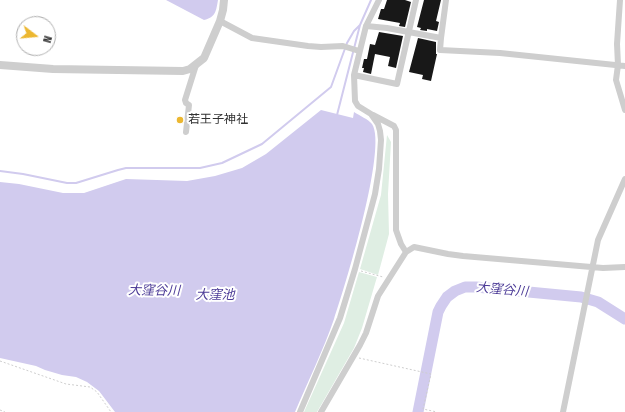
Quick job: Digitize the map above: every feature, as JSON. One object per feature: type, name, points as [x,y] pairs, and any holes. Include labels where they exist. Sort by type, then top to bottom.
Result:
[{"type":"street","points":[[0,65],[53,69],[183,71],[190,69],[196,66],[204,58],[224,10],[224,0]]},
{"type":"street","points":[[378,0],[366,26],[358,50],[354,75],[355,101],[358,106],[394,126],[396,130],[396,230],[401,244],[406,252]]},
{"type":"street","points":[[354,75],[397,84],[416,0]]},
{"type":"street","points":[[446,0],[440,50],[500,53],[622,66]]},
{"type":"street","points":[[622,4],[617,44],[622,66],[616,80],[625,110]]},
{"type":"street","points":[[220,21],[252,38],[321,48],[346,47],[358,50]]},
{"type":"street","points":[[366,26],[387,28],[441,38]]},
{"type":"street","points":[[186,132],[189,106],[185,100],[196,66]]},
{"type":"street","points":[[300,412],[340,318],[375,194],[381,140],[378,124],[371,114]]},
{"type":"street","points":[[563,412],[598,240],[625,179]]},
{"type":"street","points":[[321,412],[354,357],[366,333],[378,296],[406,252],[414,247],[448,254],[592,267],[625,267]]},
{"type":"path","points":[[357,270],[381,276]]},
{"type":"path","points":[[354,357],[431,374],[423,409],[436,412]]},
{"type":"path","points":[[0,362],[66,384],[90,387],[97,392],[111,412]]},
{"type":"path","points":[[0,410],[5,412]]},
{"type":"shaded area","points":[[387,135],[391,142],[388,194],[389,234],[378,275],[360,269],[381,195]]},
{"type":"shaded area","points":[[359,272],[377,277],[362,328],[354,348],[317,412],[304,412],[344,323]]},
{"type":"water","points":[[166,0],[218,0],[216,10],[213,15],[204,20]]},
{"type":"water","name":"大窪池","points":[[321,110],[353,118],[354,112],[370,122],[372,124],[375,138],[374,160],[370,188],[355,251],[334,319],[295,412],[115,412],[99,391],[87,382],[76,377],[62,375],[36,366],[0,358],[0,182],[19,184],[63,193],[84,193],[126,179],[187,181],[215,176],[242,168],[266,154]]},
{"type":"building","points":[[387,0],[405,0],[411,2],[405,27],[399,26],[400,23],[378,19],[381,9],[384,9]]},
{"type":"building","points":[[424,0],[441,0],[436,21],[439,22],[437,31],[427,29],[427,31],[420,30],[421,28],[417,27]]},
{"type":"building","points":[[379,32],[403,36],[396,68],[388,66],[390,57],[375,54],[371,74],[363,72],[364,68],[362,68],[364,59],[367,59],[370,44],[375,45]]},
{"type":"building","points":[[418,38],[436,42],[437,54],[431,81],[422,79],[423,75],[409,72]]},
{"type":"waterway","points":[[337,115],[360,25],[371,0]]},
{"type":"waterway","points":[[0,171],[67,183],[76,183],[126,168],[200,168],[222,163],[262,144],[331,87],[347,43],[354,31],[360,25]]},
{"type":"waterway","name":"大窪谷川","points":[[418,412],[438,312],[447,297],[455,291],[465,287],[476,287],[581,297],[598,302],[625,319]]},
{"type":"place","name":"若王子神社","points":[[180,120]]}]
